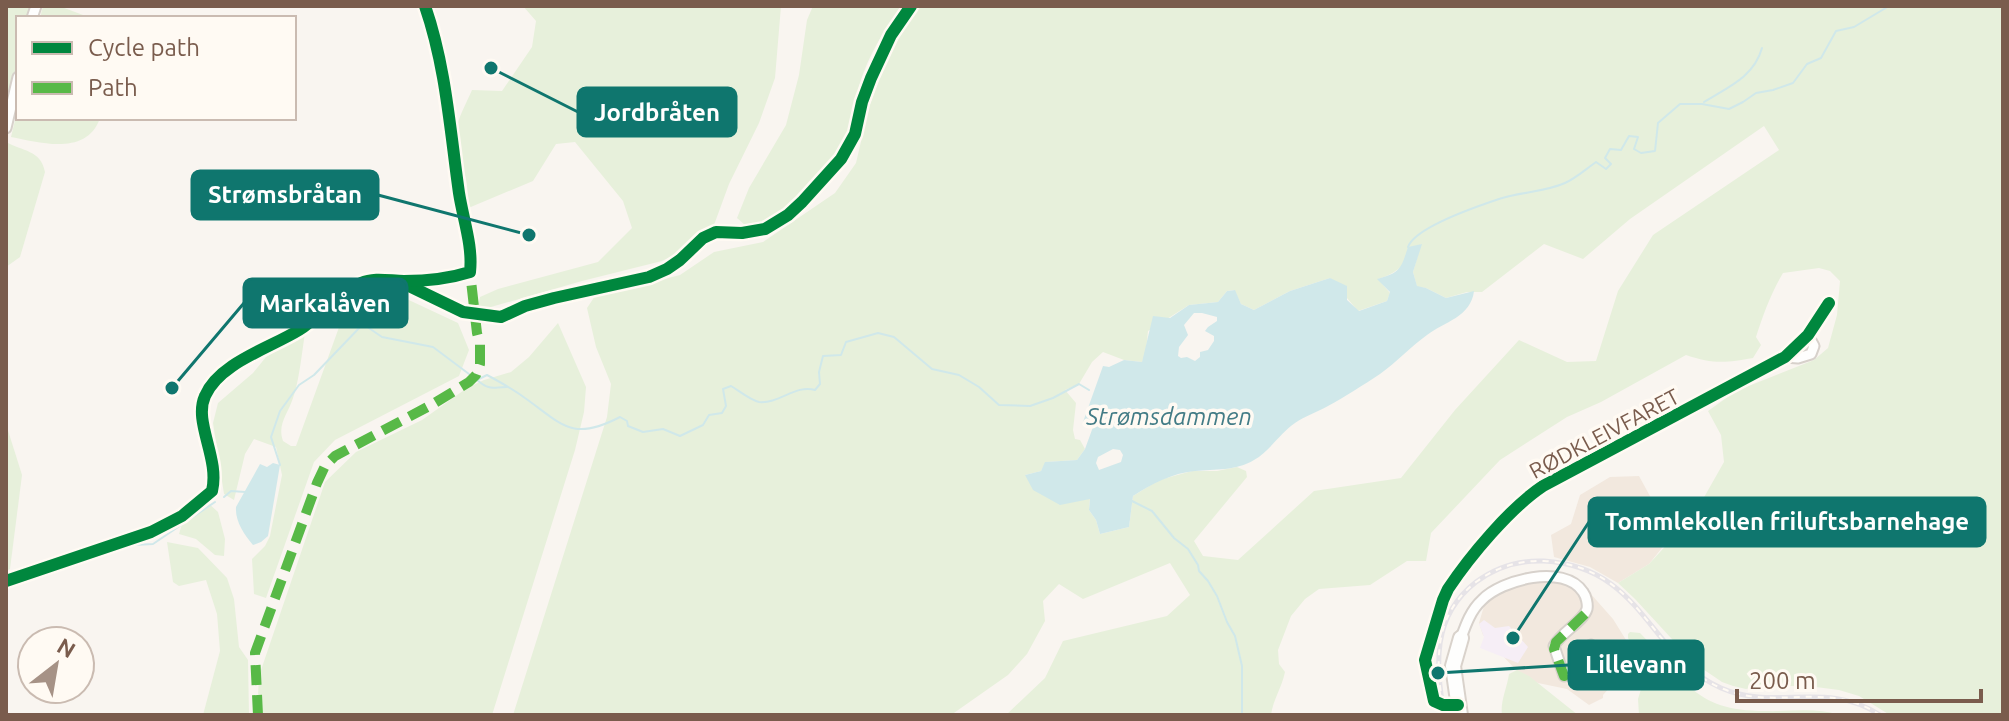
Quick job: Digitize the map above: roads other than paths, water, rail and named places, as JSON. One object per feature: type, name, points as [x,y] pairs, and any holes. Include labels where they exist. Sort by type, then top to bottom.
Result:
[{"type":"street","points":[[6,581],[151,532],[182,516],[212,491],[213,458],[202,418],[204,398],[227,370],[300,330],[360,283],[443,279],[470,272],[471,261],[436,40],[425,6]]},
{"type":"street","points":[[399,281],[463,312],[501,317],[554,298],[649,277],[680,260],[703,238],[716,232],[742,233],[765,229],[788,215],[841,159],[855,134],[871,78],[891,35],[911,6]]},
{"type":"street","points":[[6,128],[16,86]]},
{"type":"street","name":"RØDKLEIVFARET","points":[[1459,710],[1434,701],[1425,660],[1448,589],[1495,531],[1543,486],[1785,357],[1808,335],[1829,303]]},
{"type":"street","name":"RØDKLEIVFARET","points":[[1785,357],[1798,358],[1811,354],[1814,343],[1808,335]]},
{"type":"street","points":[[1459,710],[1453,666],[1468,621],[1476,607],[1491,593],[1518,580],[1551,577],[1574,583],[1583,591],[1587,601],[1585,614],[1558,638],[1554,646],[1564,676],[1580,663],[1591,645]]},
{"type":"water","name":"Strømsdammen","points":[[1422,244],[1413,272],[1417,286],[1446,298],[1474,291],[1468,307],[1380,374],[1295,423],[1254,460],[1233,468],[1178,474],[1155,483],[1133,496],[1129,527],[1100,534],[1089,510],[1090,499],[1060,505],[1033,490],[1025,475],[1041,471],[1045,462],[1077,460],[1085,449],[1093,427],[1089,420],[1083,422],[1103,366],[1109,367],[1124,360],[1142,362],[1153,316],[1170,318],[1189,305],[1218,302],[1227,291],[1235,290],[1241,304],[1254,310],[1290,291],[1330,278],[1347,286],[1347,300],[1359,311],[1387,301],[1390,292],[1377,279],[1391,275],[1398,269],[1408,247]],"holes":[[[1194,313],[1217,317],[1217,321],[1205,331],[1214,336],[1214,341],[1208,350],[1200,352],[1200,357],[1195,361],[1178,356],[1179,347],[1188,335],[1184,325]],[[1113,449],[1120,450],[1123,455],[1121,462],[1099,470],[1096,463],[1098,457]]]},
{"type":"water","points":[[273,463],[280,465],[268,536],[253,545],[243,532],[236,507],[260,464],[267,467]]},
{"type":"waterway","points":[[1408,247],[1422,232],[1463,212],[1507,197],[1557,186],[1573,179],[1596,162],[1606,169],[1611,164],[1605,158],[1610,149],[1621,150],[1629,136],[1638,137],[1634,149],[1641,153],[1655,151],[1658,123],[1680,104],[1729,109],[1756,93],[1793,83],[1807,64],[1821,58],[1836,31],[1854,27],[1889,6]]},
{"type":"waterway","points":[[1704,102],[1746,74],[1762,48]]},
{"type":"waterway","points":[[280,465],[271,437],[280,411],[299,385],[314,375],[363,324],[382,337],[433,347],[477,380],[487,375],[559,422],[579,429],[620,417],[627,421],[628,426],[643,432],[663,429],[680,436],[703,425],[709,415],[722,413],[726,406],[723,389],[731,386],[759,402],[801,390],[815,390],[820,384],[823,356],[841,355],[846,342],[878,333],[894,337],[932,369],[959,375],[999,405],[1030,406],[1079,384],[1089,390]]},
{"type":"waterway","points":[[477,380],[488,387],[507,387]]},
{"type":"waterway","points":[[224,497],[231,491],[245,492]]},
{"type":"waterway","points":[[1132,501],[1152,511],[1174,538],[1188,549],[1217,596],[1235,636],[1242,666],[1242,715]]},
{"type":"waterway","points":[[31,577],[134,545],[153,544],[215,502]]},
{"type":"railway","points":[[1444,715],[1439,678],[1440,643],[1451,611],[1461,596],[1492,572],[1517,563],[1535,561],[1577,567],[1604,579],[1625,595],[1677,656],[1697,674],[1721,688],[1741,695],[1761,697],[1840,699],[1860,704],[1880,715]]},
{"type":"place","name":"Jordbråten","points":[[491,68]]},
{"type":"place","name":"Strømsbråtan","points":[[529,235]]},
{"type":"place","name":"Markalåven","points":[[172,388]]},
{"type":"place","name":"Tommlekollen friluftsbarnehage","points":[[1513,638]]},
{"type":"place","name":"Lillevann","points":[[1438,673]]}]
